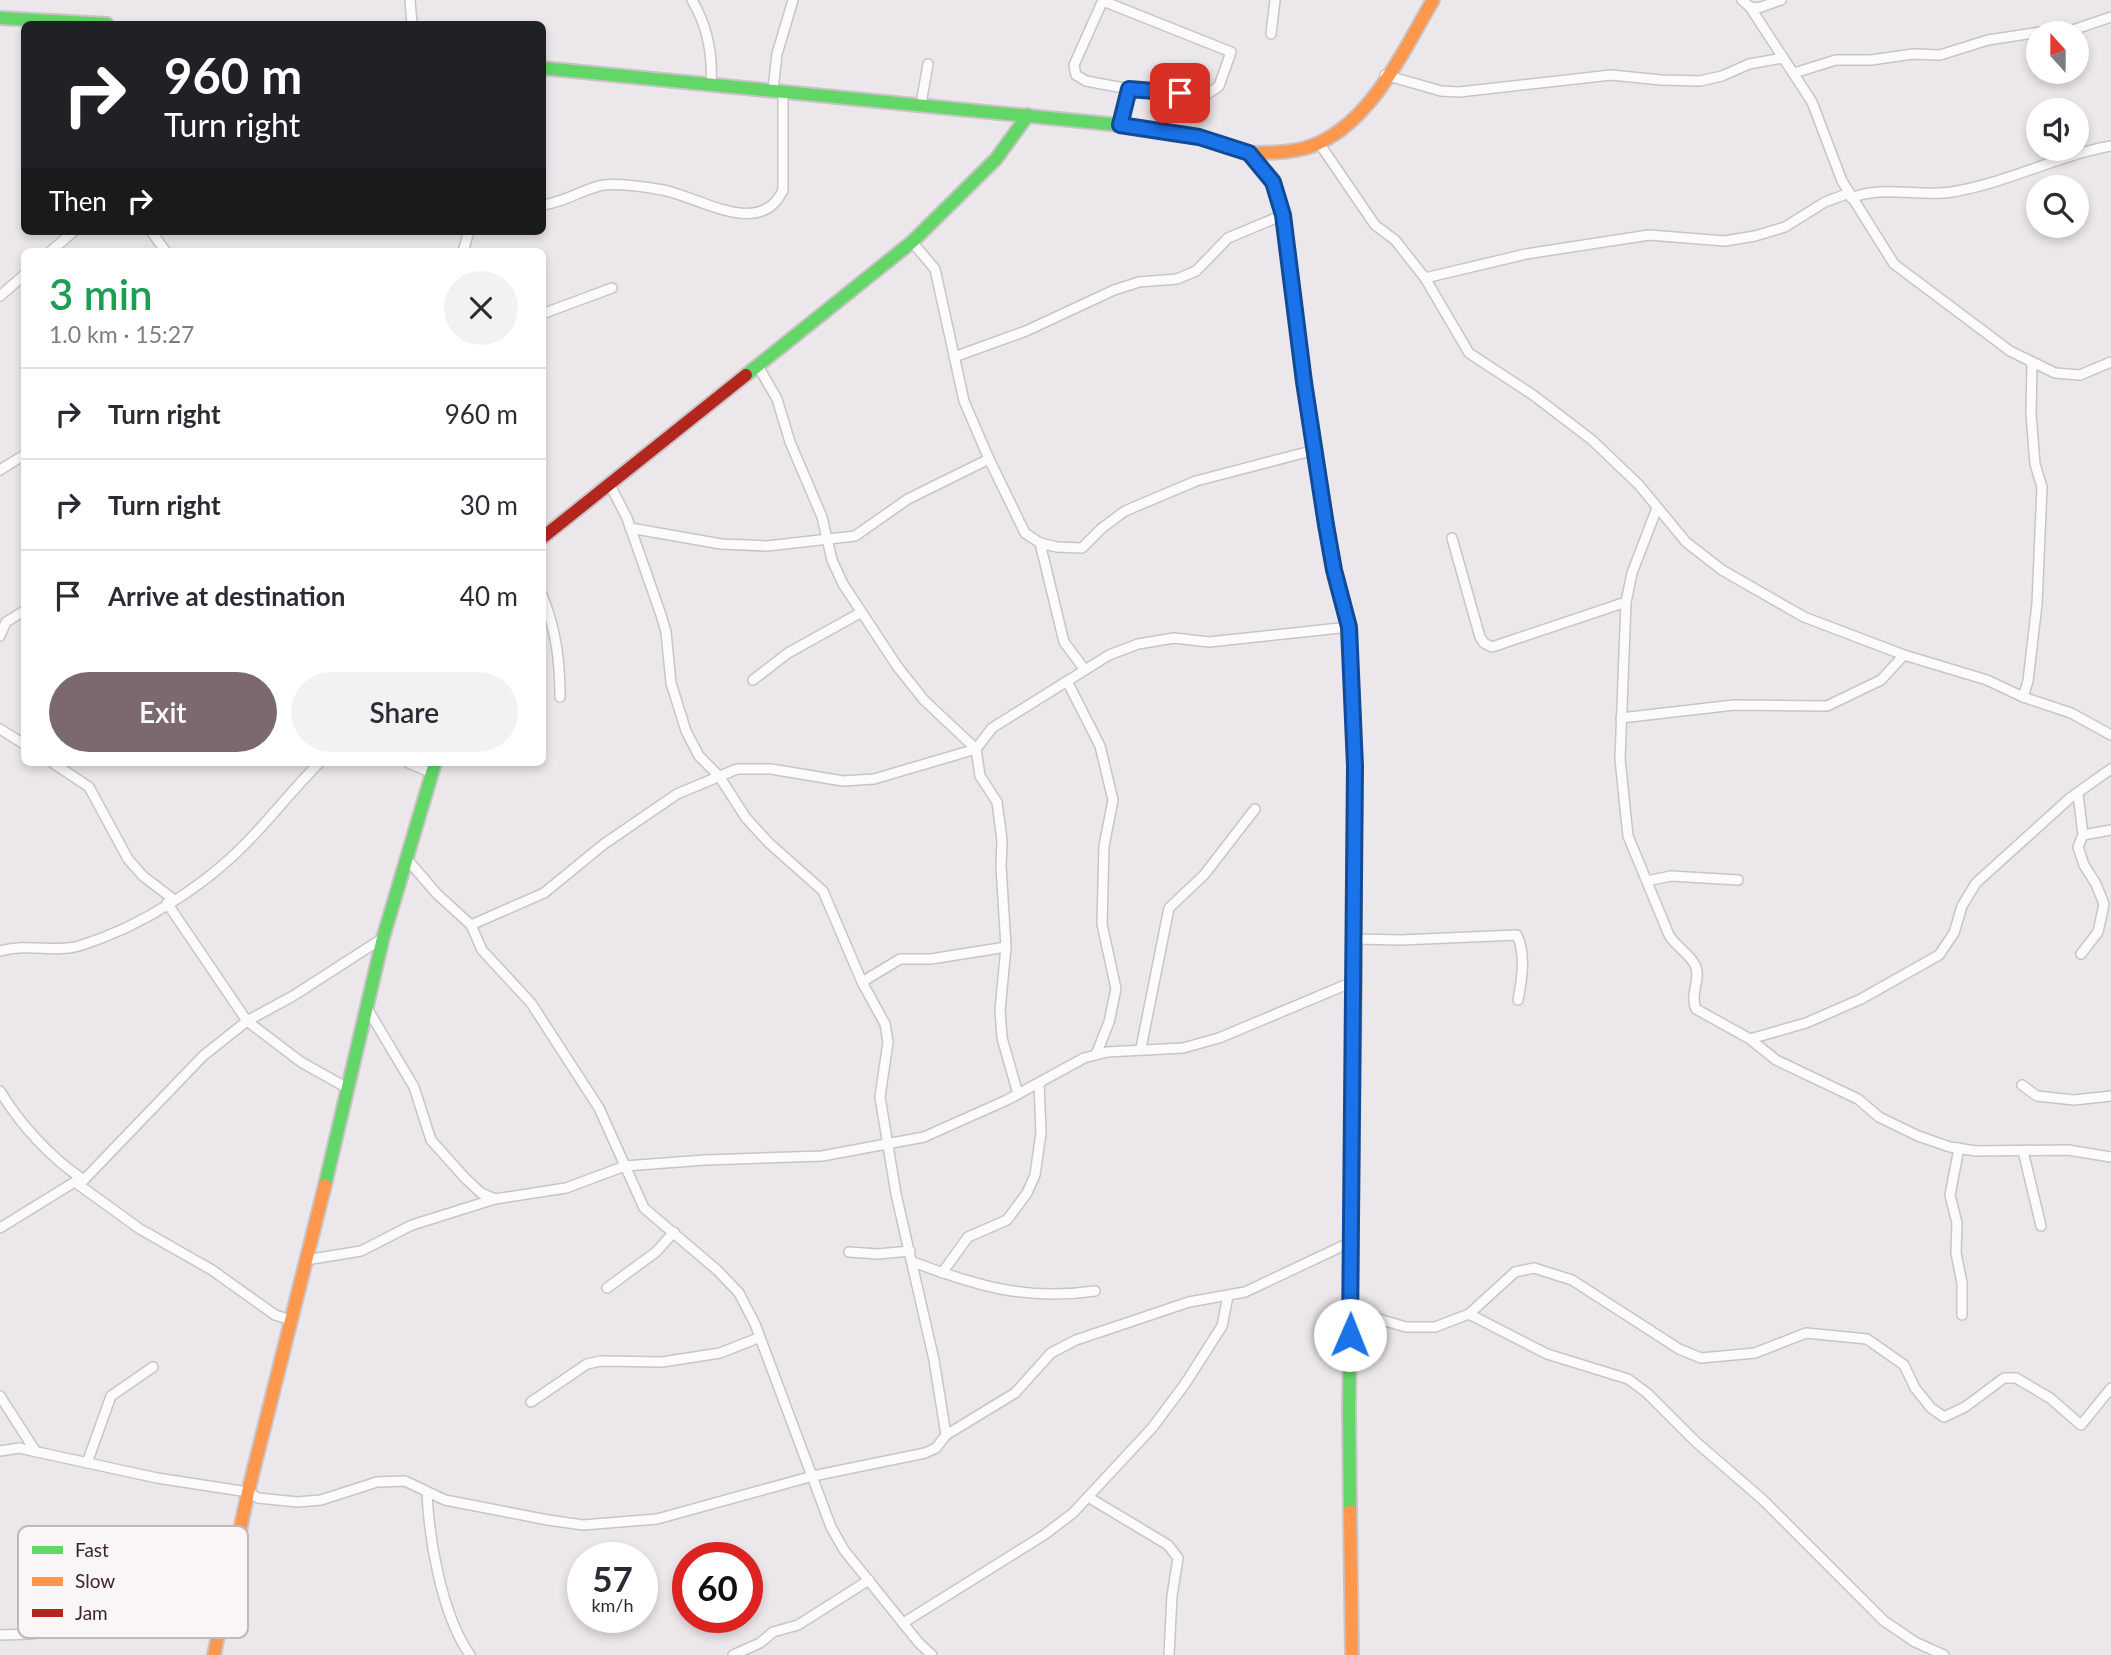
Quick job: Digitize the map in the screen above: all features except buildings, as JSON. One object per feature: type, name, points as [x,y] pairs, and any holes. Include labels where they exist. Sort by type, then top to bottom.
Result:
[{"type":"main road","points":[[546,68],[1120,125],[1199,137],[1249,153],[1287,151],[1319,143],[1335,134],[1356,115],[1433,0]]},
{"type":"main road","points":[[0,18],[52,21]]},
{"type":"main road","points":[[546,535],[912,242],[996,159],[1028,115]]},
{"type":"main road","points":[[1249,153],[1273,182],[1283,215],[1334,570],[1349,627],[1355,766],[1351,1242],[1352,1655]]},
{"type":"main road","points":[[241,1526],[349,1088],[383,937],[433,768]]},
{"type":"street","points":[[410,0],[412,21]]},
{"type":"street","points":[[692,0],[703,19],[709,40],[713,62],[711,85]]},
{"type":"street","points":[[546,204],[577,196],[602,185],[663,190],[749,215],[765,211],[779,201],[783,190],[777,54],[793,0]]},
{"type":"street","points":[[1271,33],[1275,0]]},
{"type":"street","points":[[1746,4],[1758,8],[1781,0]]},
{"type":"street","points":[[1103,1],[1231,52],[1219,86],[1206,96],[1129,89],[1086,81],[1076,75],[1074,65],[1103,1]]},
{"type":"street","points":[[1746,4],[1812,102],[1850,195],[1894,264],[1988,336],[2032,363],[2055,373],[2080,375],[2111,362]]},
{"type":"street","points":[[2090,24],[2111,17]]},
{"type":"street","points":[[1794,73],[1836,60],[1871,60],[1913,54],[1940,55],[1988,40],[2026,34]]},
{"type":"street","points":[[1385,75],[1441,91],[1459,92],[1611,75],[1661,80],[1700,80],[1783,58]]},
{"type":"street","points":[[921,104],[928,64]]},
{"type":"street","points":[[1120,125],[1129,89]]},
{"type":"street","points":[[1319,143],[1375,225],[1395,240],[1425,278],[1469,353],[1533,395],[1592,440],[1620,466],[1686,542],[1741,583],[1804,617],[1904,655],[1970,673],[2023,697],[2070,713],[2111,735]]},
{"type":"street","points":[[1425,278],[1526,254],[1649,235],[1726,241],[1755,236],[1785,227],[1825,202],[1850,195],[1867,191],[1935,193],[1973,188],[2084,151],[2111,146]]},
{"type":"street","points":[[954,357],[1026,331],[1114,290],[1139,282],[1177,279],[1196,271],[1228,238],[1283,215]]},
{"type":"street","points":[[55,248],[69,235]]},
{"type":"street","points":[[912,242],[935,269],[964,401],[1025,533],[1040,543],[1082,548],[1102,528],[1125,511],[1196,481],[1315,450]]},
{"type":"street","points":[[0,296],[21,278]]},
{"type":"street","points":[[546,313],[612,288]]},
{"type":"street","points":[[2023,697],[2028,681],[2037,604],[2042,487],[2035,464],[2031,414],[2032,363]]},
{"type":"street","points":[[758,366],[777,399],[790,442],[822,517],[826,539],[843,584],[860,613],[923,700],[976,749],[980,776],[996,802],[1002,840],[1000,866],[1006,947],[1000,1010],[1002,1038],[1018,1094]]},
{"type":"street","points":[[0,470],[21,456]]},
{"type":"street","points":[[630,528],[721,544],[767,546],[855,536],[908,499],[989,459]]},
{"type":"street","points":[[610,485],[630,528],[666,632],[671,683],[686,731],[699,755],[719,776],[754,826],[823,891],[862,982],[885,1024],[888,1042],[880,1097],[896,1194],[934,1360],[946,1434]]},
{"type":"street","points":[[1657,508],[1632,573],[1626,602],[1620,759],[1628,836],[1669,936],[1676,948],[1695,965],[1693,1002],[1696,1009],[1750,1039],[1776,1060],[1858,1099],[1879,1117],[1918,1136],[1976,1151],[2068,1150],[2111,1157]]},
{"type":"street","points":[[1452,538],[1480,637],[1492,647],[1626,602]]},
{"type":"street","points":[[1040,543],[1064,642],[1085,670]]},
{"type":"street","points":[[546,606],[556,633],[560,697]]},
{"type":"street","points":[[0,636],[6,622],[21,613]]},
{"type":"street","points":[[753,680],[788,653],[860,613]]},
{"type":"street","points":[[471,925],[544,893],[604,844],[677,794],[737,769],[771,769],[843,781],[874,779],[976,749],[992,728],[1109,655],[1138,643],[1174,638],[1209,642],[1349,627]]},
{"type":"street","points":[[1621,719],[1734,705],[1827,706],[1881,680],[1904,655]]},
{"type":"street","points":[[1067,681],[1100,746],[1112,800],[1104,846],[1102,923],[1116,989],[1109,1022],[1096,1055]]},
{"type":"street","points":[[0,729],[21,742]]},
{"type":"street","points":[[58,766],[89,787],[128,859],[170,901],[247,1021],[301,1062],[349,1088]]},
{"type":"street","points":[[0,951],[35,946],[78,946],[136,922],[230,858],[316,766]]},
{"type":"street","points":[[1750,1039],[1807,1023],[1861,999],[1939,955],[1954,933],[1962,906],[1976,883],[2078,794],[2111,769]]},
{"type":"street","points":[[2078,794],[2083,835],[2078,847],[2104,904],[2098,932],[2081,954]]},
{"type":"street","points":[[1141,1048],[1169,908],[1209,869],[1255,809]]},
{"type":"street","points":[[2083,835],[2111,830]]},
{"type":"street","points":[[406,858],[437,894],[471,925],[482,950],[531,1003],[599,1108],[644,1208],[718,1270],[739,1293],[755,1324],[831,1527],[844,1549],[932,1655]]},
{"type":"street","points":[[1647,881],[1671,876],[1738,880]]},
{"type":"street","points":[[1355,939],[1401,940],[1517,935],[1521,945],[1522,981],[1518,1000]]},
{"type":"street","points":[[0,1228],[80,1181],[203,1056],[247,1021],[293,996],[383,937]]},
{"type":"street","points":[[862,982],[900,959],[931,959],[1006,947]]},
{"type":"street","points":[[306,1260],[361,1251],[412,1225],[495,1199],[566,1188],[625,1166],[822,1156],[924,1136],[1018,1094],[1084,1058],[1141,1048],[1183,1048],[1219,1038],[1355,981]]},
{"type":"street","points":[[367,1008],[414,1087],[431,1140],[481,1193],[495,1199]]},
{"type":"street","points":[[942,1273],[968,1237],[1007,1220],[1027,1193],[1035,1175],[1041,1133],[1039,1083]]},
{"type":"street","points":[[2022,1085],[2036,1096],[2074,1100],[2111,1096]]},
{"type":"street","points":[[0,1091],[26,1126],[63,1166],[140,1229],[212,1270],[275,1315],[291,1321]]},
{"type":"street","points":[[1959,1148],[1950,1195],[1957,1223],[1956,1253],[1962,1283],[1962,1315]]},
{"type":"street","points":[[2023,1151],[2041,1226]]},
{"type":"street","points":[[607,1288],[656,1252],[674,1232]]},
{"type":"street","points":[[0,1451],[19,1448],[248,1492],[258,1498],[297,1502],[321,1500],[388,1480],[405,1481],[457,1503],[583,1525],[657,1519],[813,1476],[925,1453],[936,1448],[946,1434],[1015,1393],[1051,1353],[1076,1340],[1189,1302],[1228,1296],[1287,1274],[1351,1242]]},
{"type":"street","points":[[849,1252],[878,1254],[910,1251]]},
{"type":"street","points":[[913,1262],[990,1289],[1024,1295],[1050,1296],[1095,1291]]},
{"type":"street","points":[[1351,1311],[1406,1327],[1444,1325],[1469,1314],[1515,1272],[1534,1268],[1572,1280],[1679,1349],[1701,1358],[1755,1353],[1806,1333],[1839,1334],[1867,1339],[1904,1365],[1914,1388],[1931,1408],[1944,1416],[1965,1407],[2004,1378],[2017,1378],[2050,1398],[2081,1424],[2111,1388]]},
{"type":"street","points":[[903,1623],[1044,1535],[1088,1497],[1152,1428],[1185,1384],[1222,1326],[1228,1296]]},
{"type":"street","points":[[1469,1314],[1547,1354],[1628,1380],[1647,1393],[1696,1442],[1762,1499],[1884,1621],[1915,1642],[1944,1655]]},
{"type":"street","points":[[531,1402],[587,1364],[601,1361],[662,1362],[720,1353],[758,1338]]},
{"type":"street","points":[[87,1463],[111,1396],[153,1367]]},
{"type":"street","points":[[0,1396],[36,1452]]},
{"type":"street","points":[[427,1492],[432,1551],[460,1640],[470,1655]]},
{"type":"street","points":[[1088,1497],[1168,1545],[1178,1558],[1172,1596],[1169,1655]]},
{"type":"street","points":[[733,1655],[760,1643],[773,1632],[798,1625],[869,1580]]},
{"type":"street","points":[[0,1635],[18,1634]]},
{"type":"traffic: fast","points":[[0,18],[54,21]]},
{"type":"traffic: fast","points":[[546,68],[1120,125],[1199,137],[1249,153],[1273,182],[1283,215],[1303,377]]},
{"type":"traffic: fast","points":[[746,375],[912,242],[996,159],[1028,115]]},
{"type":"traffic: fast","points":[[1350,1511],[1355,981],[1354,718],[1351,689]]},
{"type":"traffic: fast","points":[[325,1185],[383,938],[434,766]]},
{"type":"traffic: slow","points":[[1249,153],[1302,149],[1319,143],[1356,117],[1386,80],[1433,0]]},
{"type":"traffic: slow","points":[[241,1526],[325,1185]]},
{"type":"traffic: slow","points":[[1350,1511],[1352,1655]]},
{"type":"traffic: slow","points":[[214,1655],[218,1638]]},
{"type":"traffic: jam","points":[[546,535],[746,375]]},
{"type":"traffic: jam","points":[[1303,377],[1334,570],[1349,627],[1351,689]]},
{"type":"route","points":[[1180,93],[1129,89],[1120,125],[1199,137],[1239,148],[1249,153],[1266,170],[1273,182],[1283,215],[1304,382],[1334,570],[1349,627],[1348,658],[1354,718],[1355,766],[1350,1335]]}]
